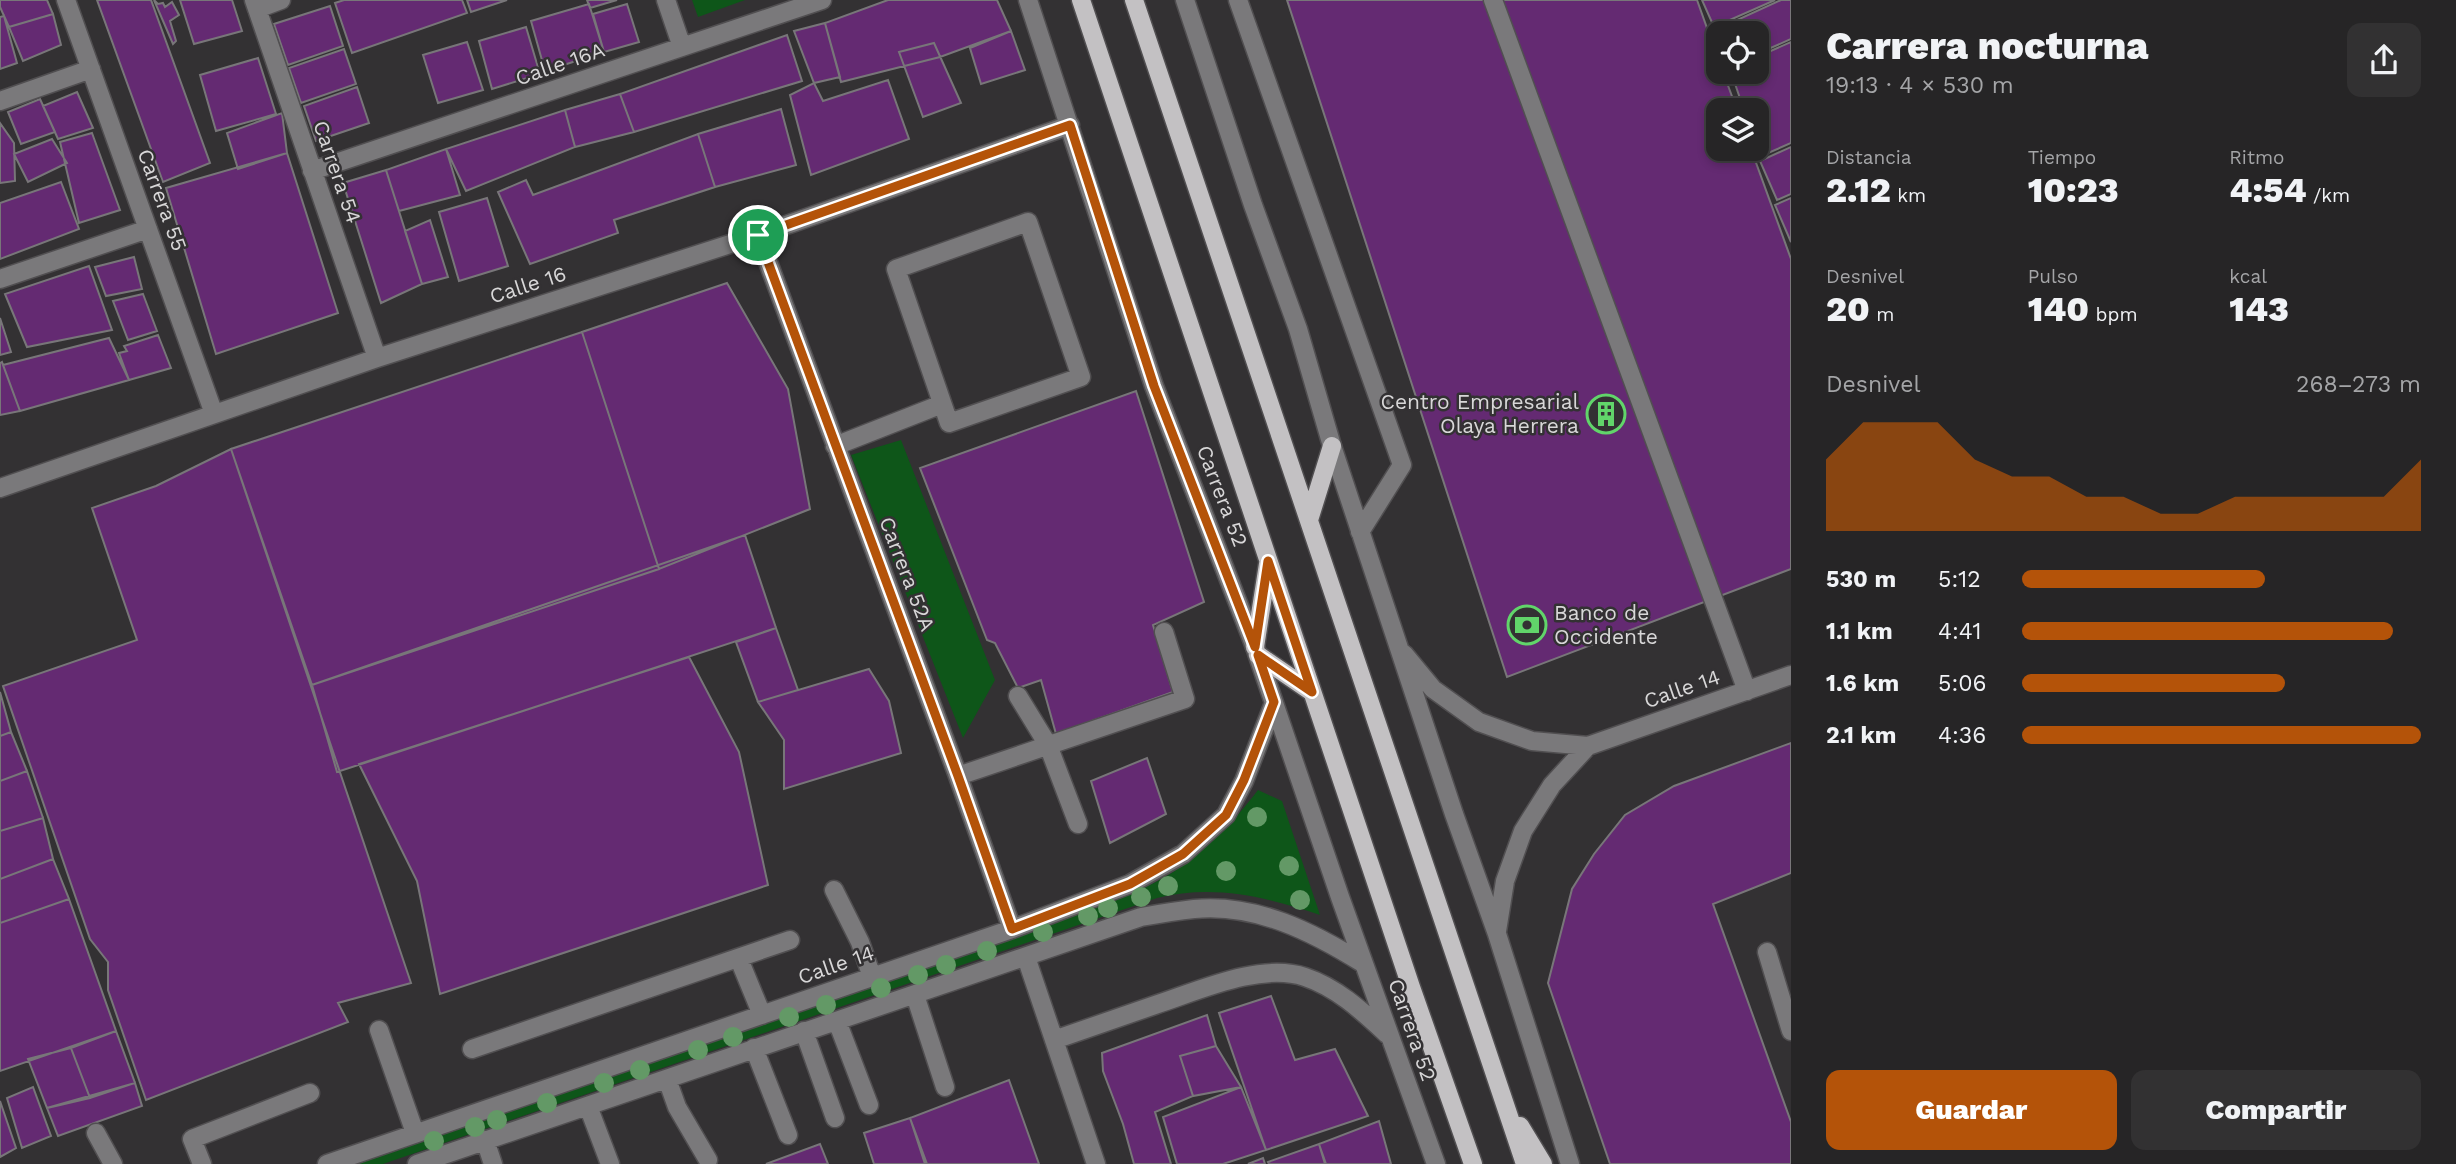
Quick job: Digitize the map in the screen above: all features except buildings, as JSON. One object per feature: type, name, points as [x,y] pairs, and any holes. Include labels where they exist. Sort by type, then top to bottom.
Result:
[{"type":"main road","name":"Carrera 52","points":[[1081,0],[1411,987],[1473,1164]]},
{"type":"main road","points":[[1134,0],[1525,1164]]},
{"type":"main road","points":[[1309,520],[1332,446]]},
{"type":"main road","points":[[1268,561],[1256,651],[1312,692]]},
{"type":"main road","points":[[1506,1102],[1543,1164]]},
{"type":"main road","points":[[1456,1115],[1464,1164]]},
{"type":"street","name":"Carrera 55","points":[[66,0],[214,415]]},
{"type":"street","points":[[255,4],[281,0]]},
{"type":"street","points":[[666,0],[682,47]]},
{"type":"street","name":"Calle 16A","points":[[312,171],[822,0]]},
{"type":"street","name":"Carrera 52","points":[[1028,0],[1154,386],[1256,651],[1436,1164]]},
{"type":"street","points":[[1185,0],[1253,205],[1298,329],[1360,532],[1497,934],[1570,1164]]},
{"type":"street","points":[[1238,0],[1402,466],[1360,532]]},
{"type":"street","points":[[1493,0],[1746,691]]},
{"type":"street","name":"Carrera 54","points":[[255,4],[377,358]]},
{"type":"street","points":[[0,101],[91,69]]},
{"type":"street","name":"Calle 16","points":[[0,488],[377,358],[758,235],[1070,125]]},
{"type":"street","points":[[1028,222],[1081,377],[949,423],[943,404],[896,269],[1028,222]]},
{"type":"street","points":[[0,279],[148,229]]},
{"type":"street","name":"Carrera 52A","points":[[758,235],[1012,929]]},
{"type":"street","points":[[835,446],[943,404]]},
{"type":"street","points":[[958,776],[1185,699],[1164,632]]},
{"type":"street","name":"Calle 14","points":[[1398,646],[1433,690],[1479,722],[1532,741],[1588,746],[1791,675]]},
{"type":"street","points":[[1018,696],[1048,746],[1078,824]]},
{"type":"street","name":"Calle 14","points":[[327,1164],[1012,929],[1130,884],[1183,854],[1226,815],[1244,780],[1274,702]]},
{"type":"street","name":"Calle 14","points":[[1497,934],[1505,881],[1523,831],[1552,785],[1588,746]]},
{"type":"street","points":[[834,890],[860,942],[872,977]]},
{"type":"street","points":[[417,1164],[1141,917],[1196,909],[1247,911],[1282,921],[1331,944],[1364,964]]},
{"type":"street","points":[[472,1049],[790,940]]},
{"type":"street","points":[[1767,952],[1791,1031]]},
{"type":"street","points":[[1026,957],[1096,1164]]},
{"type":"street","points":[[739,959],[762,1015]]},
{"type":"street","points":[[1054,1040],[1219,984],[1262,974],[1283,973],[1303,976],[1320,983],[1350,1001],[1392,1039]]},
{"type":"street","points":[[915,995],[945,1087]]},
{"type":"street","points":[[837,1021],[869,1105]]},
{"type":"street","points":[[379,1030],[415,1133]]},
{"type":"street","points":[[804,1031],[835,1118]]},
{"type":"street","points":[[754,1048],[788,1135]]},
{"type":"street","points":[[667,1079],[677,1107],[708,1160]]},
{"type":"street","points":[[202,1164],[192,1139],[310,1093]]},
{"type":"street","points":[[588,1106],[610,1164]]},
{"type":"street","points":[[96,1133],[113,1164]]},
{"type":"street","points":[[485,1140],[493,1164]]},
{"type":"green space","points":[[692,0],[745,0],[698,17]]},
{"type":"green space","points":[[901,440],[995,680],[963,738],[851,455]]},
{"type":"green space","points":[[1258,790],[1282,801],[1320,915],[1240,894],[1199,892],[1157,898],[383,1164],[358,1164],[1121,897],[1165,877],[1204,849],[1238,815]]},
{"type":"place","name":"Centro Empresarial Olaya Herrera","points":[[1606,414]]},
{"type":"place","name":"Banco de Occidente","points":[[1527,625]]},
{"type":"route","points":[[1070,125],[1154,386],[1255,647],[1268,561],[1312,692],[1258,655],[1274,702],[1255,753],[1226,815],[1183,854],[1130,884],[1012,929],[758,235],[1070,125]]}]
